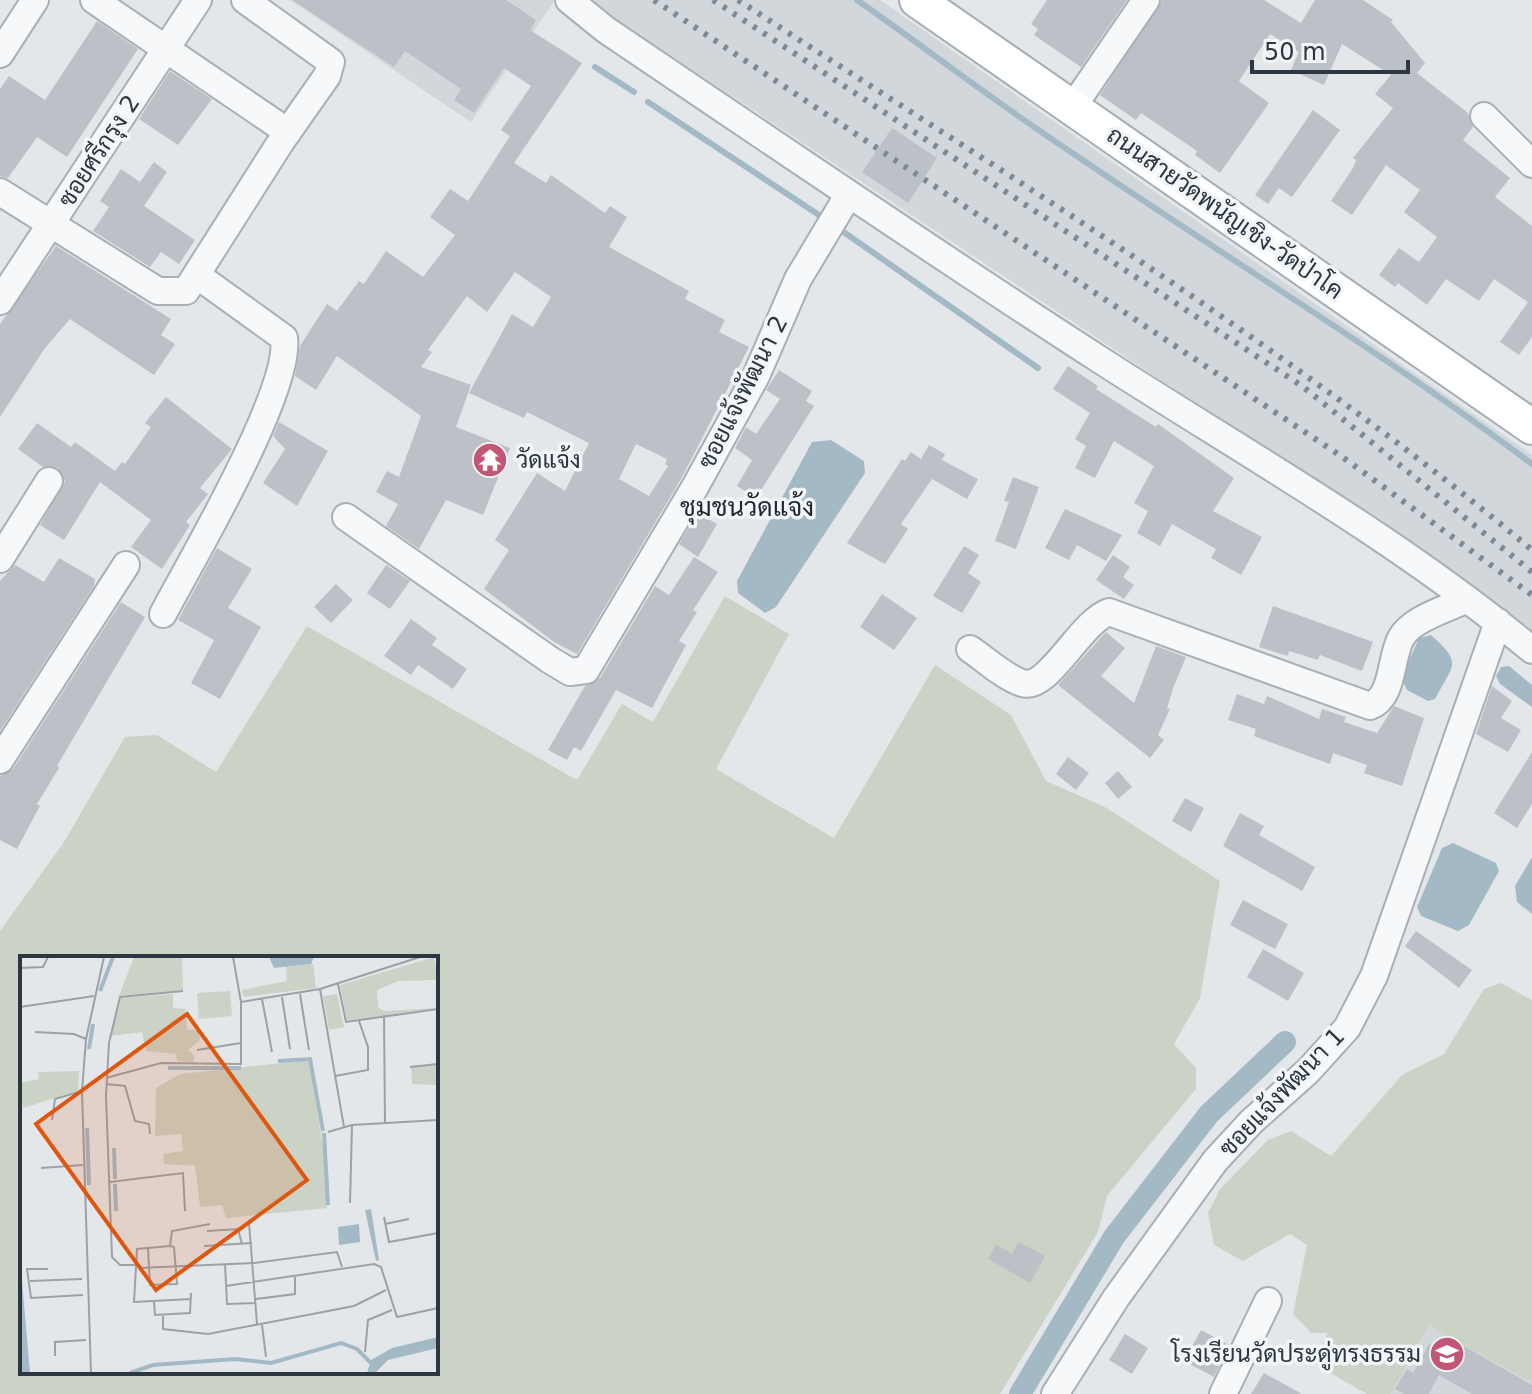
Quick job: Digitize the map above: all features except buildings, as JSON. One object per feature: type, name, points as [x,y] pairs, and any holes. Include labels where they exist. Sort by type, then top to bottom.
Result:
[{"type":"main road","name":"ถนนสายวัดพนัญเชิง-วัดป่าโค","points":[[917,0],[1530,416]]},
{"type":"street","points":[[0,54],[35,0]]},
{"type":"street","points":[[94,0],[164,51],[288,132]]},
{"type":"street","name":"ซอยศรีกรุง 2","points":[[0,301],[198,0]]},
{"type":"street","points":[[0,192],[158,291],[186,291],[327,76],[331,62],[322,52],[245,0]]},
{"type":"street","points":[[569,0],[606,30],[1050,328],[1207,428],[1276,467],[1390,542],[1532,650]]},
{"type":"street","points":[[1072,108],[1146,0]]},
{"type":"street","points":[[1484,116],[1532,164]]},
{"type":"street","name":"ซอยแจ้งพัฒนา 2","points":[[346,517],[550,660],[570,672],[586,670],[695,487],[756,376],[798,279],[849,194]]},
{"type":"street","points":[[163,614],[231,487],[270,400],[286,351],[284,338],[198,276]]},
{"type":"street","points":[[0,559],[49,481]]},
{"type":"street","points":[[0,760],[126,565]]},
{"type":"street","points":[[970,649],[1022,683],[1034,684],[1046,677],[1099,615],[1109,612],[1356,704],[1370,706],[1378,703],[1384,692],[1402,637],[1415,625],[1467,599]]},
{"type":"street","name":"ซอยแจ้งพัฒนา 1","points":[[1055,1394],[1116,1298],[1215,1161],[1251,1122],[1308,1071],[1351,1019],[1374,976],[1498,622]]},
{"type":"street","points":[[1223,1394],[1268,1301]]},
{"type":"shaded area","points":[[290,0],[555,0],[471,122]]},
{"type":"shaded area","points":[[587,0],[880,0],[1532,455],[1532,642],[1281,460]]},
{"type":"shaded area","points":[[725,596],[789,634],[716,769],[834,838],[935,665],[1011,715],[1046,781],[1105,807],[1220,881],[1200,998],[1174,1044],[1196,1068],[1196,1089],[1107,1196],[1098,1232],[1000,1394],[0,1394],[0,931],[64,842],[125,737],[157,735],[216,772],[307,626],[577,780],[622,704],[653,722]]},
{"type":"shaded area","points":[[1501,983],[1532,1000],[1532,1383],[1429,1325],[1391,1394],[1367,1394],[1313,1363],[1328,1333],[1311,1333],[1293,1314],[1307,1245],[1290,1234],[1243,1261],[1214,1245],[1208,1213],[1220,1189],[1268,1140],[1291,1131],[1331,1156],[1402,1075],[1444,1054],[1484,989]]},
{"type":"shaded area","name":"โรงเรียนวัดประดู่ทรงธรรม","points":[[1429,1324],[1532,1383],[1532,1394],[1391,1394]]},
{"type":"water","points":[[831,440],[864,461],[865,473],[776,607],[765,613],[738,593],[737,581],[812,442]]},
{"type":"water","points":[[1431,635],[1448,652],[1452,664],[1435,699],[1428,701],[1407,690],[1401,678],[1419,638]]},
{"type":"water","points":[[1509,666],[1532,685],[1532,707],[1500,684],[1496,676],[1501,667]]},
{"type":"water","points":[[1453,843],[1496,863],[1499,871],[1469,925],[1458,931],[1421,916],[1417,907],[1442,848]]},
{"type":"water","points":[[1532,857],[1532,914],[1517,902],[1515,886]]},
{"type":"waterway","points":[[857,0],[1039,130],[1359,342],[1532,464]]},
{"type":"waterway","points":[[595,67],[634,92]]},
{"type":"waterway","points":[[648,102],[825,219]]},
{"type":"waterway","points":[[838,228],[1038,368]]},
{"type":"waterway","points":[[1020,1394],[1114,1237],[1209,1114],[1285,1042]]},
{"type":"railway","points":[[654,0],[1341,456],[1532,595]]},
{"type":"railway","points":[[713,0],[1302,386],[1532,572]]},
{"type":"railway","points":[[738,0],[1243,331],[1342,401],[1532,550]]},
{"type":"place","name":"วัดแจ้ง","points":[[490,460]]},
{"type":"place","name":"โรงเรียนวัดประดู่ทรงธรรม","points":[[1447,1354]]},
{"type":"district","name":"ชุมชนวัดแจ้ง","points":[[747,507]]}]
